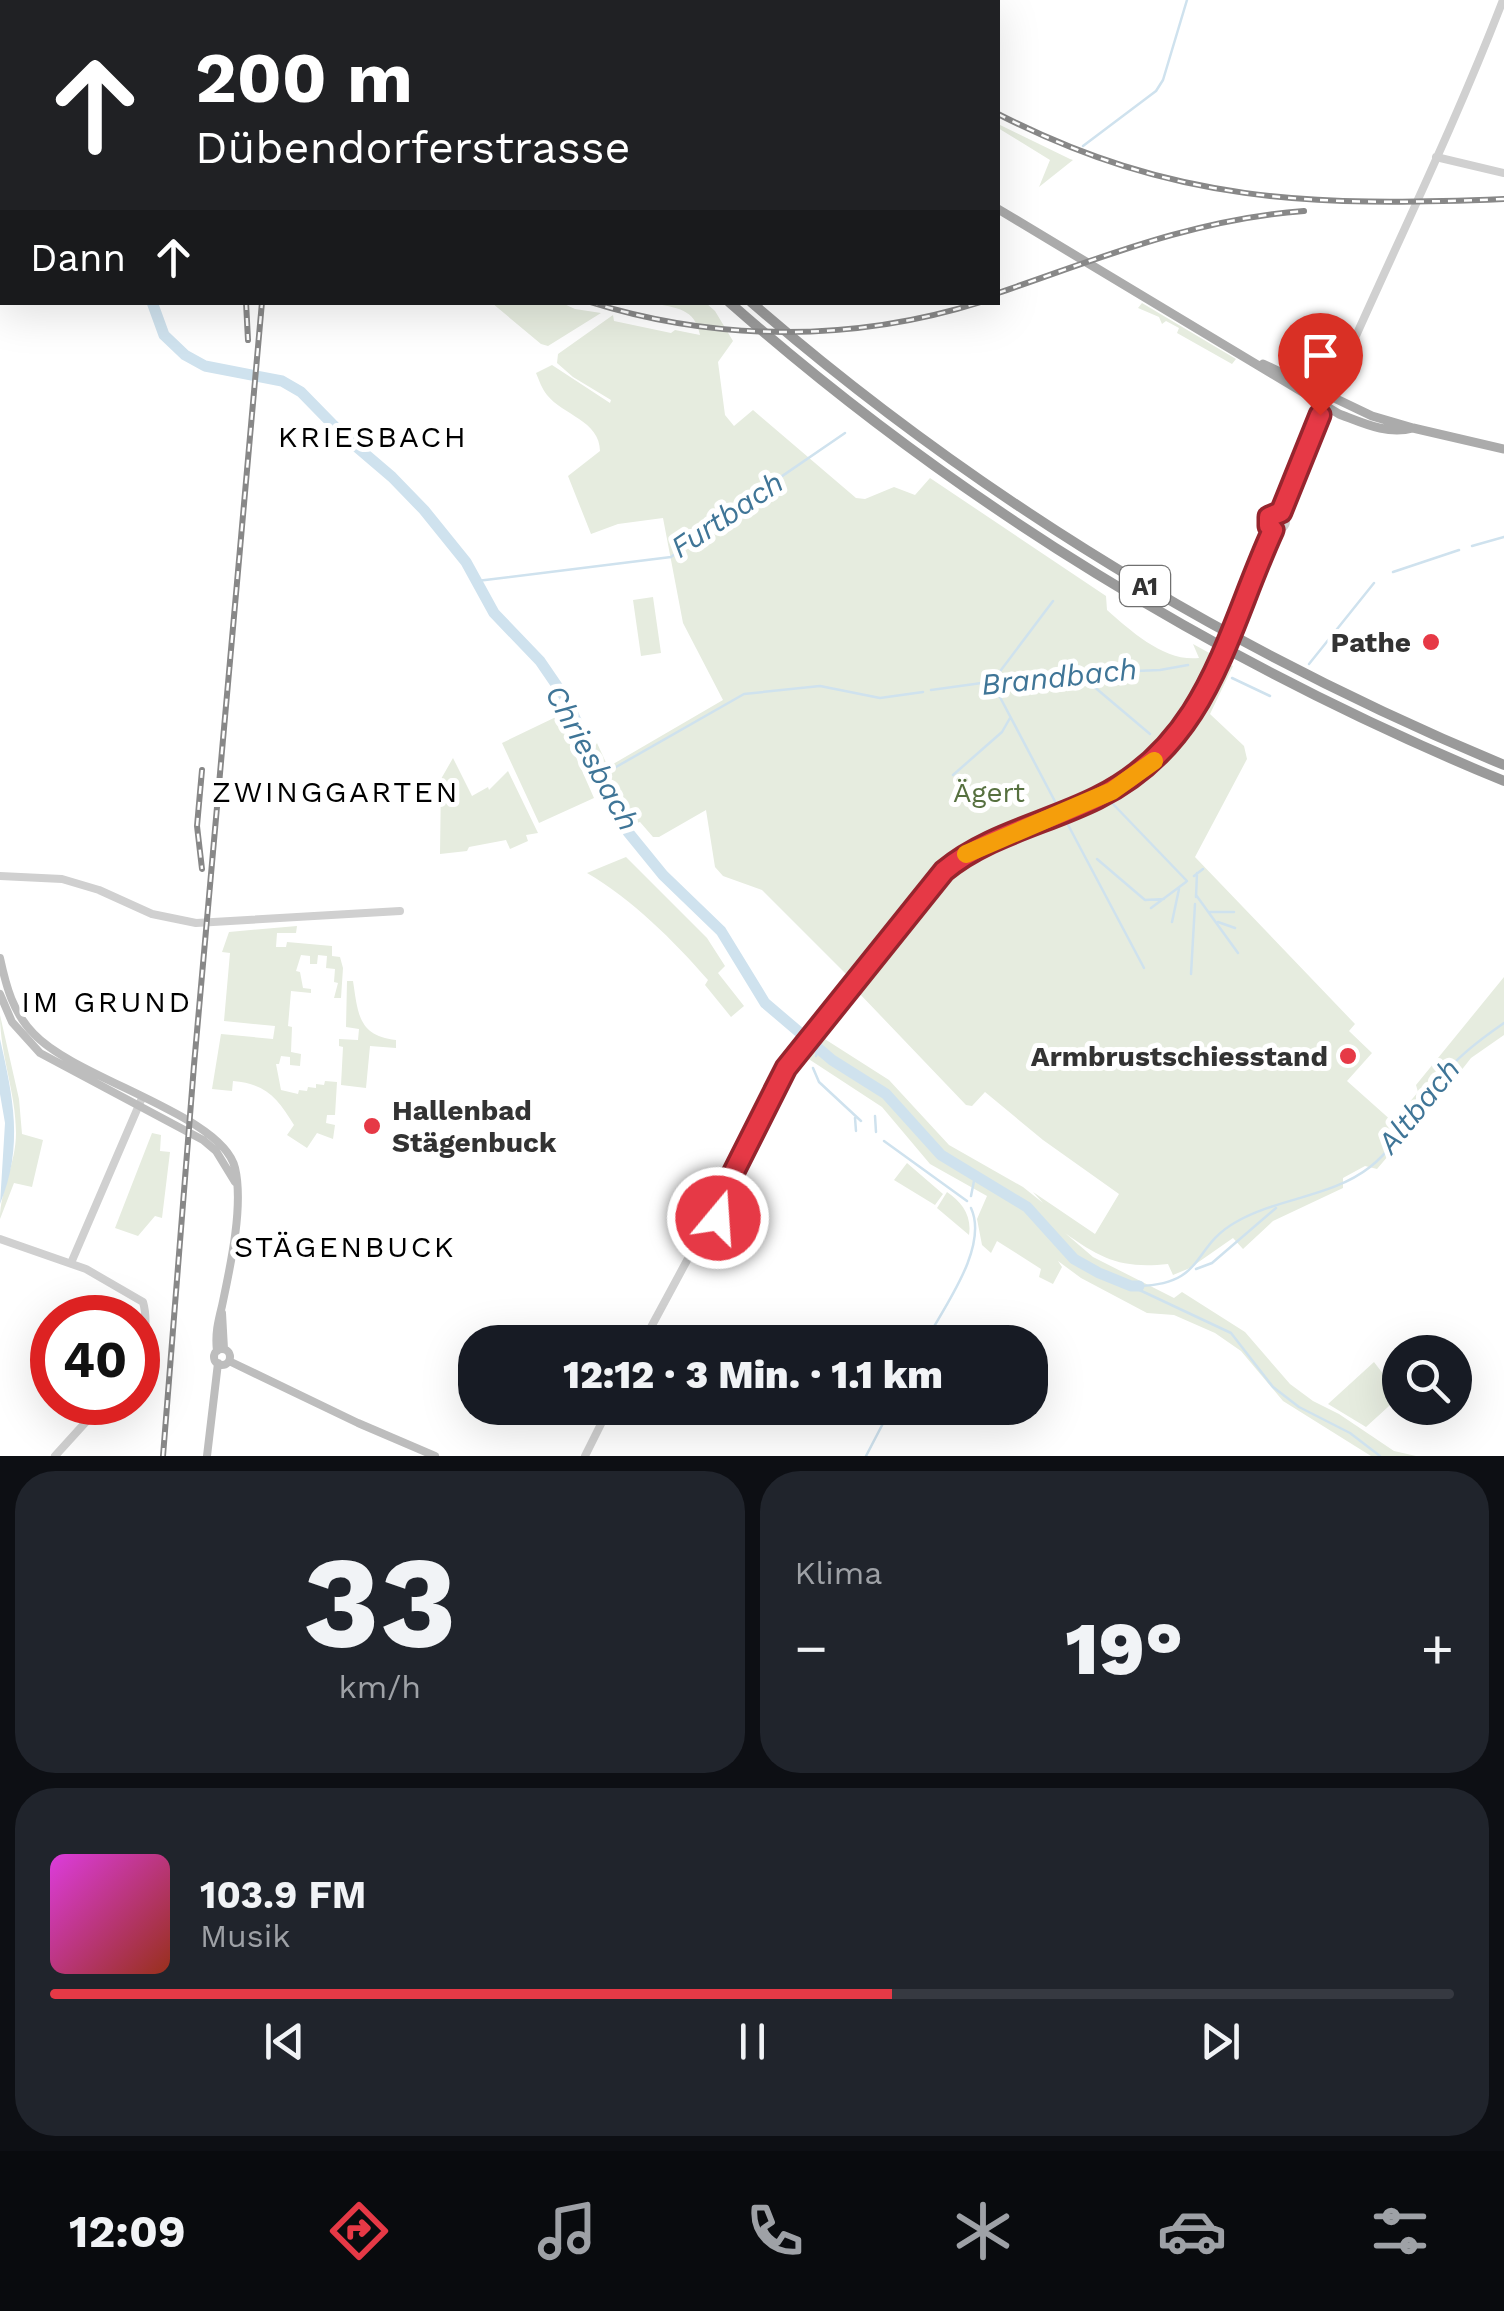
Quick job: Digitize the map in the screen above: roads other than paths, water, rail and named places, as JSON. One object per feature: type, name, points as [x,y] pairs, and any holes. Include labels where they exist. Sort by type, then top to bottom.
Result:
[{"type":"highway","name":"A1","points":[[733,305],[905,444],[1085,567],[1289,682],[1504,781]]},
{"type":"highway","name":"A1","points":[[756,305],[912,432],[1093,554],[1296,669],[1504,765]]},
{"type":"main road","points":[[1000,210],[1255,361],[1279,380],[1327,401],[1339,414],[1384,430],[1399,432],[1413,428],[1504,449]]},
{"type":"main road","points":[[0,958],[14,1006],[32,1033],[63,1058],[210,1145],[237,1185],[220,1350],[214,1356],[218,1364],[206,1456]]},
{"type":"main road","points":[[0,994],[12,1022],[40,1053],[140,1102]]},
{"type":"main road","points":[[220,1350],[229,1354],[229,1360]]},
{"type":"main road","points":[[218,1364],[229,1360]]},
{"type":"main road","points":[[229,1360],[364,1426],[436,1456]]},
{"type":"street","points":[[651,1325],[705,1227],[701,1215],[714,1211],[781,1077],[944,871],[971,851],[1089,802],[1133,778],[1160,755],[1189,720],[1217,666],[1273,530],[1285,526],[1286,517],[1281,512],[1327,401],[1503,0]]},
{"type":"street","points":[[1436,157],[1504,174]]},
{"type":"street","points":[[0,876],[73,882],[152,914],[196,923],[400,911]]},
{"type":"street","points":[[71,1262],[140,1102]]},
{"type":"street","points":[[0,1238],[71,1262],[130,1295]]},
{"type":"street","points":[[55,1456],[83,1425]]},
{"type":"street","points":[[585,1456],[600,1425]]},
{"type":"water","points":[[0,1039],[12,1101],[14,1142],[0,1204],[5,1123],[0,1094]]},
{"type":"waterway","points":[[1083,146],[1156,91],[1163,80],[1187,0]]},
{"type":"waterway","name":"Chriesbach","points":[[153,305],[164,335],[185,355],[205,366],[282,381],[301,392],[424,510],[466,562],[494,613],[540,661],[566,699],[628,832],[663,875],[721,931],[765,1003],[832,1060],[886,1094],[941,1155],[1027,1207],[1074,1259],[1099,1273],[1139,1286]]},
{"type":"waterway","name":"Furtbach","points":[[477,581],[671,557],[845,433]]},
{"type":"waterway","name":"Brandbach","points":[[1472,546],[1504,537]]},
{"type":"waterway","name":"Brandbach","points":[[1393,572],[1459,550]]},
{"type":"waterway","name":"Brandbach","points":[[1309,664],[1374,583]]},
{"type":"waterway","points":[[1053,601],[992,682],[1059,809]]},
{"type":"waterway","name":"Brandbach","points":[[931,690],[1040,675],[1160,670],[1188,665]]},
{"type":"waterway","points":[[1079,674],[1150,734]]},
{"type":"waterway","name":"Brandbach","points":[[1232,678],[1270,696]]},
{"type":"waterway","name":"Brandbach","points":[[599,771],[609,771],[744,694],[820,686],[880,698],[923,692]]},
{"type":"waterway","points":[[953,775],[1002,732],[1010,718]]},
{"type":"waterway","points":[[1113,804],[1187,881]]},
{"type":"waterway","points":[[1066,821],[1144,968]]},
{"type":"waterway","points":[[1097,859],[1145,900],[1164,899]]},
{"type":"waterway","points":[[1194,876],[1203,869]]},
{"type":"waterway","points":[[1196,897],[1197,873]]},
{"type":"waterway","points":[[1151,908],[1186,882]]},
{"type":"waterway","points":[[1172,922],[1179,889]]},
{"type":"waterway","points":[[1196,895],[1238,953]]},
{"type":"waterway","points":[[1191,974],[1195,904]]},
{"type":"waterway","points":[[1210,912],[1234,912]]},
{"type":"waterway","points":[[1218,922],[1235,928]]},
{"type":"waterway","name":"Altbach","points":[[1139,1286],[1176,1279],[1236,1222],[1339,1185],[1370,1167],[1397,1138],[1444,1074],[1504,1023]]},
{"type":"waterway","points":[[816,1056],[818,1049]]},
{"type":"waterway","points":[[813,1068],[819,1082],[861,1121]]},
{"type":"waterway","points":[[875,1116],[876,1132]]},
{"type":"waterway","points":[[855,1118],[856,1131]]},
{"type":"waterway","points":[[884,1141],[967,1201]]},
{"type":"waterway","points":[[971,1196],[975,1176]]},
{"type":"waterway","points":[[935,1325],[969,1258],[975,1224],[971,1208]]},
{"type":"waterway","name":"Altbach","points":[[1196,1269],[1212,1263],[1276,1208]]},
{"type":"waterway","points":[[1131,1286],[1231,1333],[1273,1387],[1299,1407],[1350,1433],[1380,1456]]},
{"type":"waterway","points":[[866,1456],[882,1425]]},
{"type":"railway","points":[[1000,115],[1062,144],[1124,166],[1245,193],[1369,202],[1504,199]]},
{"type":"railway","points":[[1000,292],[1186,231],[1304,211]]},
{"type":"railway","points":[[246,305],[248,340]]},
{"type":"railway","points":[[163,1456],[262,305]]},
{"type":"railway","points":[[601,305],[687,324],[786,332],[884,324],[970,305]]},
{"type":"railway","points":[[202,770],[197,826],[202,869]]},
{"type":"place","name":"Pathe","points":[[1431,642]]},
{"type":"place","name":"Armbrustschiesstand","points":[[1348,1056]]},
{"type":"place","name":"Hallenbad Stägenbuck","points":[[372,1126]]},
{"type":"district","name":"KRIESBACH","points":[[373,437]]},
{"type":"district","name":"ZWINGGARTEN","points":[[336,792]]},
{"type":"district","name":"IM GRUND","points":[[107,1002]]},
{"type":"district","name":"STÄGENBUCK","points":[[345,1247]]},
{"type":"park label","name":"Ägert","points":[[989,792]]}]
